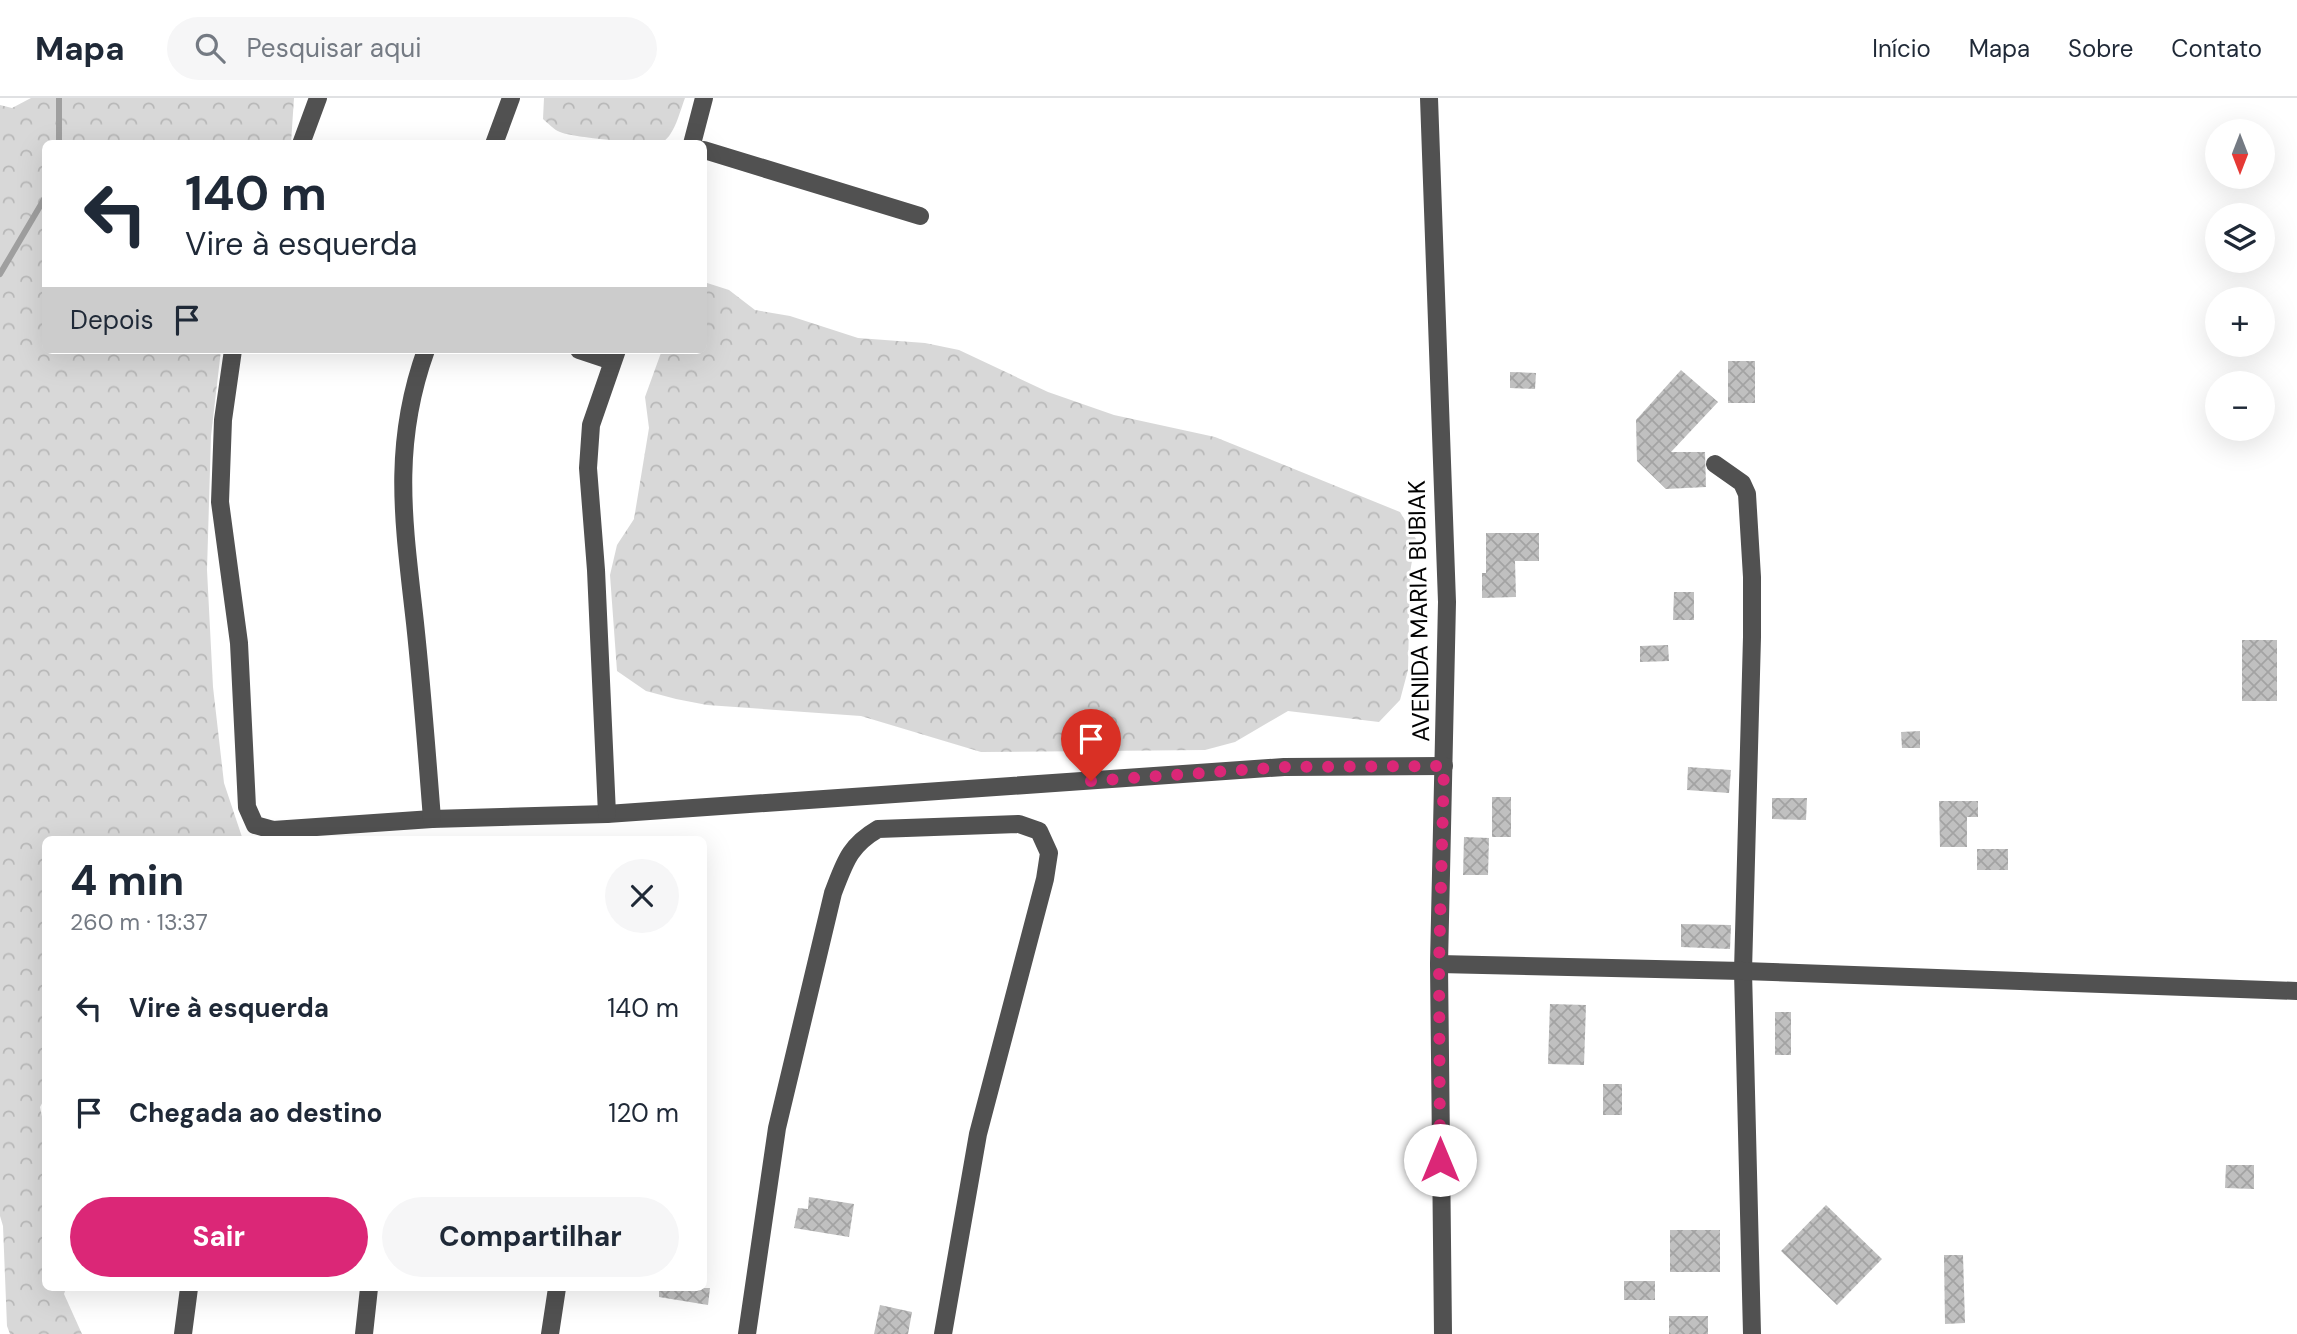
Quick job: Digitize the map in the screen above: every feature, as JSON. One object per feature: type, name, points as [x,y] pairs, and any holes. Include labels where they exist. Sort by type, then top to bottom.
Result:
[{"type":"street","points":[[302,140],[318,98]]},
{"type":"street","points":[[495,140],[511,98]]},
{"type":"street","points":[[693,140],[704,98]]},
{"type":"street","name":"AVENIDA MARIA BUBIAK","points":[[1429,98],[1447,602],[1439,964],[1443,1334]]},
{"type":"street","points":[[707,151],[920,216]]},
{"type":"street","points":[[232,354],[223,420],[220,502],[239,643],[247,807],[255,825],[273,830],[432,819],[607,814],[1284,767],[1444,766]]},
{"type":"street","points":[[425,354],[407,421],[402,468],[406,552],[432,819]]},
{"type":"street","points":[[607,814],[596,570],[588,468],[591,425],[614,356]]},
{"type":"street","points":[[1715,464],[1742,483],[1747,494],[1752,578],[1743,971],[1752,1334]]},
{"type":"street","points":[[747,1334],[777,1128],[833,892],[845,860],[860,839],[878,828],[1019,824],[1039,831],[1049,853],[1045,879],[978,1134],[943,1334]]},
{"type":"street","points":[[1439,964],[1743,971],[2297,991]]},
{"type":"street","points":[[183,1334],[189,1291]]},
{"type":"street","points":[[364,1334],[369,1291]]},
{"type":"street","points":[[550,1334],[557,1291]]},
{"type":"green space","points":[[31,98],[294,98],[291,140],[42,140],[42,354],[221,354],[211,436],[207,570],[213,687],[224,783],[242,836],[42,836],[42,1291],[65,1291],[82,1334],[10,1334],[7,1326],[3,1226],[0,1216],[0,105],[12,108]]},
{"type":"green space","points":[[544,98],[685,98],[677,122],[665,140],[612,140],[567,134],[553,128],[543,119]]},
{"type":"green space","points":[[707,283],[729,290],[755,310],[790,316],[858,338],[925,343],[959,350],[1048,392],[1114,415],[1215,437],[1400,512],[1416,539],[1410,572],[1408,670],[1400,700],[1379,722],[1288,711],[1235,742],[1205,750],[981,752],[861,716],[707,705],[646,691],[617,671],[610,575],[617,545],[634,519],[649,428],[645,397],[661,354],[707,354]]},
{"type":"building","points":[[1728,361],[1755,361],[1755,403],[1728,403]]},
{"type":"building","points":[[1681,370],[1718,402],[1671,452],[1705,452],[1706,487],[1666,489],[1637,461],[1636,420]]},
{"type":"building","points":[[1510,372],[1536,373],[1535,389],[1510,388]]},
{"type":"building","points":[[1486,533],[1539,533],[1539,561],[1515,561],[1516,597],[1482,598],[1482,573],[1486,573]]},
{"type":"building","points":[[1674,592],[1694,592],[1694,620],[1673,620]]},
{"type":"building","points":[[2242,640],[2277,640],[2277,701],[2242,701]]},
{"type":"building","points":[[1668,645],[1669,661],[1640,662],[1640,646]]},
{"type":"building","points":[[1920,731],[1920,748],[1902,748],[1901,732]]},
{"type":"building","points":[[1688,767],[1731,770],[1729,793],[1687,790]]},
{"type":"building","points":[[1492,797],[1511,797],[1511,837],[1492,837]]},
{"type":"building","points":[[1772,798],[1807,798],[1806,820],[1772,819]]},
{"type":"building","points":[[1939,801],[1978,801],[1978,817],[1967,817],[1967,847],[1940,847]]},
{"type":"building","points":[[1464,837],[1489,838],[1488,875],[1463,875]]},
{"type":"building","points":[[1977,849],[2008,849],[2008,870],[1977,870]]},
{"type":"building","points":[[1681,924],[1731,925],[1730,949],[1681,947]]},
{"type":"building","points":[[1550,1004],[1586,1005],[1584,1065],[1548,1064]]},
{"type":"building","points":[[1775,1012],[1791,1012],[1791,1055],[1775,1055]]},
{"type":"building","points":[[1603,1084],[1622,1084],[1622,1115],[1603,1115]]},
{"type":"building","points":[[2226,1165],[2254,1165],[2254,1189],[2225,1188]]},
{"type":"building","points":[[809,1197],[854,1204],[849,1237],[794,1228],[798,1208],[808,1209]]},
{"type":"building","points":[[1826,1205],[1882,1259],[1837,1305],[1781,1251]]},
{"type":"building","points":[[1670,1230],[1720,1230],[1720,1272],[1670,1272]]},
{"type":"building","points":[[1944,1255],[1963,1255],[1965,1323],[1945,1324]]},
{"type":"building","points":[[1624,1281],[1655,1281],[1655,1300],[1624,1300]]},
{"type":"building","points":[[707,1288],[710,1288],[708,1305],[659,1297],[659,1291],[707,1291]]},
{"type":"building","points":[[880,1305],[912,1312],[908,1334],[874,1334]]},
{"type":"building","points":[[1669,1316],[1708,1316],[1708,1334],[1669,1334]]},
{"type":"waterway","points":[[59,98],[59,140]]},
{"type":"waterway","points":[[0,274],[42,203]]},
{"type":"route","points":[[1091,781],[1284,767],[1444,766],[1439,964],[1440,1160]]}]
